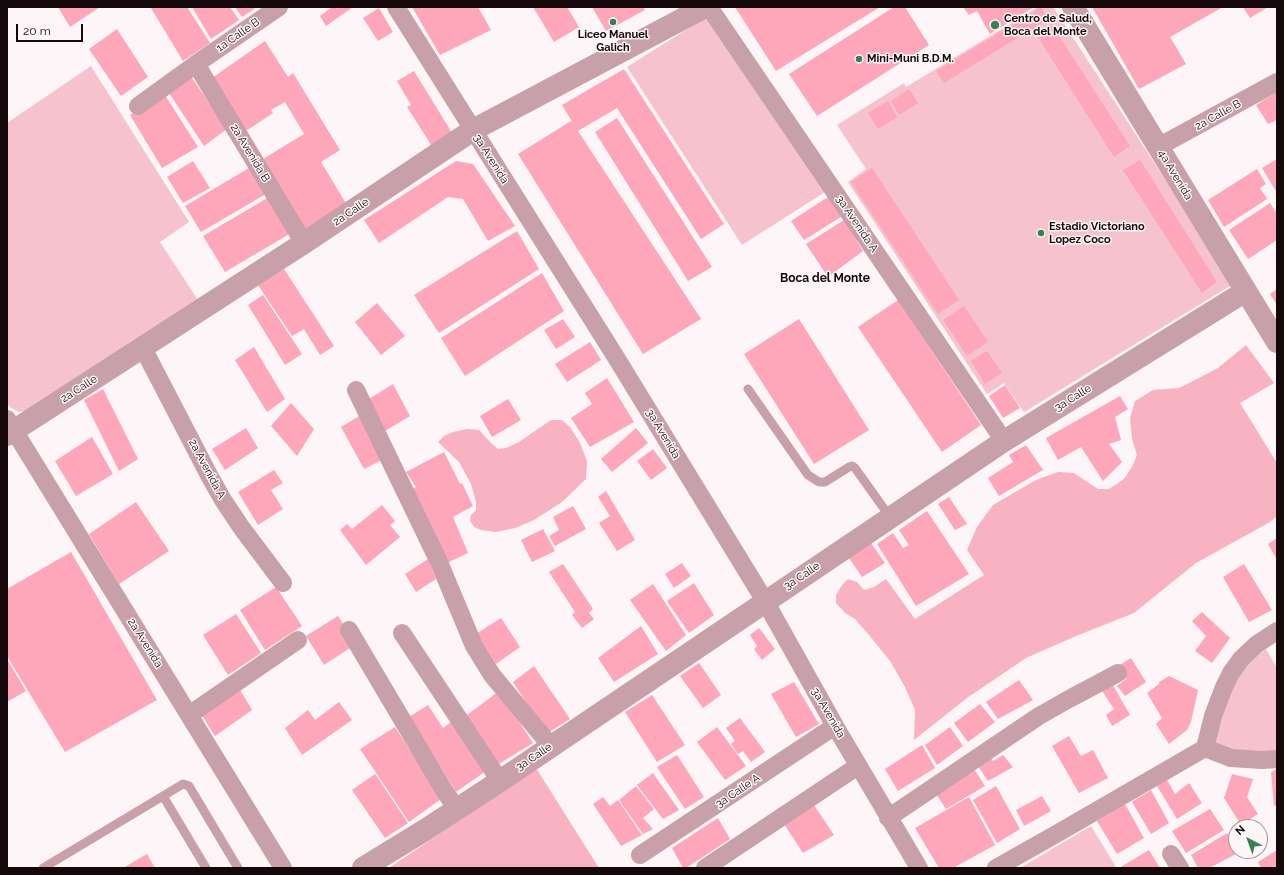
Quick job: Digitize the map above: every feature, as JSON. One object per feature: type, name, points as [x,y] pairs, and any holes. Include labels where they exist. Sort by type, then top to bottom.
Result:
[{"type":"street","name":"1a Calle B","points":[[138,106],[279,7]]},
{"type":"street","name":"3a Avenida","points":[[396,7],[617,359],[765,601],[858,766],[919,868]]},
{"type":"street","name":"2a Calle","points":[[9,428],[143,348],[473,130],[705,7]]},
{"type":"street","name":"3a Avenida A","points":[[710,7],[1004,441]]},
{"type":"street","name":"4a Avenida","points":[[1073,7],[1277,342]]},
{"type":"street","name":"2a Avenida B","points":[[196,64],[304,243]]},
{"type":"street","name":"2a Calle B","points":[[1158,147],[1277,82]]},
{"type":"street","name":"3a Calle","points":[[363,868],[500,781],[1004,441],[1246,290]]},
{"type":"street","name":"2a Avenida A","points":[[143,348],[223,500],[241,527],[283,582]]},
{"type":"street","points":[[356,390],[439,562],[474,646],[492,675],[551,746]]},
{"type":"street","name":"2a Avenida","points":[[9,428],[283,868]]},
{"type":"street","points":[[349,630],[457,809]]},
{"type":"street","points":[[996,868],[1205,748],[1224,687],[1231,673],[1241,659],[1257,644],[1277,632]]},
{"type":"street","points":[[402,633],[500,781]]},
{"type":"street","points":[[189,715],[298,640]]},
{"type":"street","points":[[888,818],[1039,716],[1118,673]]},
{"type":"street","name":"3a Calle A","points":[[640,855],[835,726]]},
{"type":"street","points":[[1205,748],[1231,758],[1256,760],[1277,759]]},
{"type":"street","points":[[705,868],[858,766]]},
{"type":"lane","points":[[748,389],[808,475],[819,482],[825,482],[849,467],[855,468],[890,517]]},
{"type":"lane","points":[[43,868],[183,784],[189,786],[238,868]]},
{"type":"lane","points":[[163,796],[206,868]]},
{"type":"shaded area","name":"Estadio Victoriano Lopez Coco","points":[[1038,7],[1053,7],[1233,284],[1024,412],[1004,383],[987,394],[848,182],[866,169],[837,125],[904,83],[906,87]]},
{"type":"shaded area","points":[[708,16],[825,192],[742,245],[627,67]]},
{"type":"shaded area","points":[[91,66],[189,222],[160,242],[198,300],[32,410],[19,412],[10,407],[7,403],[7,123]]},
{"type":"shaded area","points":[[1246,345],[1274,383],[1240,403],[1277,463],[1277,516],[1270,522],[1196,563],[1134,613],[1026,658],[967,698],[914,740],[915,710],[905,687],[890,661],[869,635],[855,619],[845,613],[836,603],[836,595],[842,585],[848,579],[857,582],[864,590],[874,587],[886,579],[915,619],[984,575],[967,550],[977,527],[993,505],[1036,480],[1058,472],[1074,473],[1098,489],[1109,489],[1124,479],[1132,467],[1137,455],[1132,439],[1130,418],[1135,401],[1153,390],[1179,388],[1195,380],[1218,368]]},
{"type":"shaded area","points":[[551,420],[562,420],[570,427],[580,443],[587,461],[586,479],[562,502],[534,520],[515,528],[496,532],[481,530],[474,527],[470,521],[471,515],[476,510],[476,502],[471,484],[459,462],[438,442],[444,436],[453,432],[467,429],[479,430],[498,449],[506,448],[519,442]]},
{"type":"shaded area","points":[[1266,649],[1277,668],[1277,760],[1200,751],[1229,689],[1247,664]]},
{"type":"shaded area","points":[[536,768],[599,868],[389,868]]},
{"type":"shaded area","points":[[1091,826],[1116,867],[1020,868]]},
{"type":"building","points":[[58,7],[100,7],[70,27]]},
{"type":"building","points":[[187,7],[210,43],[183,61],[151,8]]},
{"type":"building","points":[[192,7],[230,7],[239,20],[211,39]]},
{"type":"building","points":[[235,7],[257,7],[242,17]]},
{"type":"building","points":[[332,7],[353,7],[326,26],[320,16]]},
{"type":"building","points":[[412,7],[478,7],[491,30],[440,55]]},
{"type":"building","points":[[533,7],[567,7],[579,27],[554,42]]},
{"type":"building","name":"Liceo Manuel Galich","points":[[592,7],[643,7],[645,10],[606,31]]},
{"type":"building","points":[[735,7],[880,7],[776,71]]},
{"type":"building","name":"Mini-Muni B.D.M.","points":[[894,7],[905,7],[929,45],[817,116],[789,74]]},
{"type":"building","name":"Centro de Salud, Boca del Monte","points":[[963,7],[1034,7],[990,34],[977,11],[969,15]]},
{"type":"building","points":[[1041,7],[1048,19],[944,83],[936,71]]},
{"type":"building","points":[[1092,7],[1223,7],[1170,37],[1186,64],[1139,89]]},
{"type":"building","points":[[1243,7],[1268,7],[1250,18]]},
{"type":"building","points":[[379,8],[393,32],[378,41],[363,18]]},
{"type":"building","points":[[1052,25],[1130,146],[1114,157],[1036,34]]},
{"type":"building","points":[[117,29],[148,77],[121,96],[89,49]]},
{"type":"building","points":[[265,41],[288,77],[293,73],[340,150],[321,162],[347,205],[306,231],[263,159],[304,134],[285,102],[271,110],[273,113],[246,131],[212,78]]},
{"type":"building","points":[[624,69],[724,224],[701,239],[617,108],[578,131],[701,319],[643,354],[518,154],[571,121],[574,125],[562,105]]},
{"type":"building","points":[[414,71],[454,136],[433,148],[407,107],[411,105],[397,81]]},
{"type":"building","points":[[190,75],[227,129],[204,146],[167,90]]},
{"type":"building","points":[[909,89],[918,103],[899,115],[891,101]]},
{"type":"building","points":[[1277,92],[1277,120],[1268,124],[1256,105]]},
{"type":"building","points":[[165,95],[198,147],[162,168],[130,115]]},
{"type":"building","points":[[888,101],[897,117],[878,129],[868,113]]},
{"type":"building","points":[[617,118],[712,267],[688,281],[595,132]]},
{"type":"building","points":[[1277,159],[1277,193],[1262,168]]},
{"type":"building","points":[[1140,160],[1217,282],[1202,293],[1123,170]]},
{"type":"building","points":[[193,161],[210,188],[183,203],[167,177]]},
{"type":"building","points":[[456,161],[473,164],[515,226],[488,241],[463,199],[448,197],[379,243],[364,220]]},
{"type":"building","points":[[249,168],[266,194],[201,232],[185,206]]},
{"type":"building","points":[[872,168],[959,300],[938,314],[851,182]]},
{"type":"building","points":[[1257,169],[1266,184],[1260,188],[1267,199],[1224,227],[1208,200]]},
{"type":"building","points":[[269,197],[291,233],[225,272],[203,236]]},
{"type":"building","points":[[828,197],[841,217],[804,240],[791,221]]},
{"type":"building","points":[[1270,203],[1277,214],[1277,240],[1248,259],[1229,230]]},
{"type":"building","points":[[844,220],[863,251],[828,277],[806,244]]},
{"type":"building","points":[[517,231],[539,269],[439,333],[414,295]]},
{"type":"building","points":[[284,269],[334,346],[320,355],[304,329],[292,336],[258,285]]},
{"type":"building","points":[[542,273],[564,311],[465,376],[441,338]]},
{"type":"building","points":[[1277,289],[1277,305],[1270,294]]},
{"type":"building","points":[[263,295],[302,354],[285,365],[248,305]]},
{"type":"building","points":[[898,300],[981,425],[942,452],[858,327]]},
{"type":"building","points":[[377,303],[405,336],[381,355],[355,322]]},
{"type":"building","points":[[964,306],[988,342],[967,356],[943,320]]},
{"type":"building","points":[[563,319],[575,337],[556,349],[544,330]]},
{"type":"building","points":[[799,319],[869,430],[814,464],[744,354]]},
{"type":"building","points":[[590,342],[601,360],[567,382],[555,364]]},
{"type":"building","points":[[254,347],[285,399],[267,412],[235,360]]},
{"type":"building","points":[[987,351],[1002,373],[985,384],[971,361]]},
{"type":"building","points":[[607,378],[634,422],[590,447],[571,418],[592,404],[585,393]]},
{"type":"building","points":[[393,384],[410,416],[385,431],[369,399]]},
{"type":"building","points":[[1005,385],[1020,408],[1003,418],[989,396]]},
{"type":"building","points":[[103,389],[138,459],[119,471],[84,400]]},
{"type":"building","points":[[1120,396],[1128,409],[1115,417],[1121,440],[1109,444],[1122,462],[1103,481],[1081,447],[1058,460],[1046,438]]},
{"type":"building","points":[[508,399],[521,420],[492,437],[480,416]]},
{"type":"building","points":[[291,403],[314,429],[297,456],[271,426]]},
{"type":"building","points":[[361,415],[382,460],[364,469],[341,427]]},
{"type":"building","points":[[246,428],[258,448],[225,470],[212,449]]},
{"type":"building","points":[[636,428],[648,443],[612,472],[601,459]]},
{"type":"building","points":[[92,437],[113,474],[76,496],[55,461]]},
{"type":"building","points":[[1026,445],[1043,470],[999,496],[988,478],[1013,462],[1009,455]]},
{"type":"building","points":[[653,449],[667,468],[651,480],[637,461]]},
{"type":"building","points":[[444,452],[473,506],[453,517],[468,553],[447,563],[413,489],[416,487],[406,472]]},
{"type":"building","points":[[274,470],[283,483],[271,490],[283,509],[258,525],[238,492]]},
{"type":"building","points":[[606,491],[635,540],[617,551],[599,523],[610,516],[598,497]]},
{"type":"building","points":[[949,497],[967,524],[955,530],[938,504]]},
{"type":"building","points":[[136,502],[169,551],[119,584],[89,534]]},
{"type":"building","points":[[382,505],[395,521],[390,525],[400,537],[366,565],[340,530],[347,524],[352,529]]},
{"type":"building","points":[[573,506],[586,529],[555,546],[549,536],[559,530],[553,517]]},
{"type":"building","points":[[927,511],[969,574],[916,606],[877,544],[893,533],[903,548],[909,545],[899,530]]},
{"type":"building","points":[[543,529],[555,551],[532,562],[521,540]]},
{"type":"building","points":[[1277,538],[1277,557],[1276,558],[1268,544]]},
{"type":"building","points":[[871,543],[885,563],[862,577],[849,558]]},
{"type":"building","points":[[71,552],[157,700],[65,752],[7,656],[7,589]]},
{"type":"building","points":[[428,559],[436,579],[416,592],[405,574]]},
{"type":"building","points":[[682,563],[691,576],[674,588],[665,574]]},
{"type":"building","points":[[563,564],[593,609],[589,613],[594,619],[582,628],[572,615],[575,612],[549,572]]},
{"type":"building","points":[[1244,564],[1272,610],[1249,622],[1223,577]]},
{"type":"building","points":[[694,583],[714,615],[689,633],[667,601]]},
{"type":"building","points":[[653,584],[686,635],[666,651],[630,600]]},
{"type":"building","points":[[276,587],[302,626],[265,650],[240,610]]},
{"type":"building","points":[[1202,612],[1230,638],[1212,663],[1195,651],[1206,636],[1192,621]]},
{"type":"building","points":[[236,614],[261,653],[228,675],[203,635]]},
{"type":"building","points":[[338,616],[356,644],[324,665],[306,636]]},
{"type":"building","points":[[501,618],[520,647],[496,664],[476,634]]},
{"type":"building","points":[[641,626],[658,654],[614,682],[598,658]]},
{"type":"building","points":[[759,628],[775,649],[762,660],[754,649],[757,646],[750,635]]},
{"type":"building","points":[[1131,658],[1146,682],[1125,696],[1117,686],[1126,679],[1118,666]]},
{"type":"building","points":[[7,659],[26,691],[7,702]]},
{"type":"building","points":[[699,663],[721,695],[703,708],[680,676]]},
{"type":"building","points":[[534,666],[570,719],[546,734],[513,682]]},
{"type":"building","points":[[1169,676],[1198,690],[1191,722],[1187,730],[1169,744],[1156,724],[1162,718],[1147,693],[1159,684],[1159,682]]},
{"type":"building","points":[[1019,680],[1033,700],[998,719],[986,702]]},
{"type":"building","points":[[1110,680],[1130,715],[1112,726],[1106,715],[1114,709],[1099,686]]},
{"type":"building","points":[[794,682],[819,724],[796,737],[771,694]]},
{"type":"building","points":[[239,688],[252,710],[215,736],[201,714]]},
{"type":"building","points":[[499,691],[533,743],[497,765],[463,718]]},
{"type":"building","points":[[652,695],[685,745],[657,762],[625,712]]},
{"type":"building","points":[[339,702],[352,720],[302,755],[285,728],[308,710],[315,720]]},
{"type":"building","points":[[980,704],[995,722],[968,742],[954,723]]},
{"type":"building","points":[[428,705],[443,728],[455,719],[489,769],[456,792],[409,717]]},
{"type":"building","points":[[740,718],[765,752],[751,762],[743,751],[738,754],[731,744],[735,741],[726,728]]},
{"type":"building","points":[[395,727],[441,799],[409,822],[360,749]]},
{"type":"building","points":[[717,727],[746,766],[725,780],[697,742]]},
{"type":"building","points":[[950,727],[963,746],[937,765],[925,745]]},
{"type":"building","points":[[1069,736],[1081,756],[1093,750],[1108,778],[1079,793],[1052,746]]},
{"type":"building","points":[[922,745],[935,768],[898,791],[885,769]]},
{"type":"building","points":[[988,752],[993,761],[1003,755],[1013,767],[988,781],[974,760]]},
{"type":"building","points":[[677,755],[704,797],[685,809],[657,767]]},
{"type":"building","points":[[971,764],[985,786],[946,809],[936,794]]},
{"type":"building","points":[[1277,769],[1277,805],[1274,806],[1271,772]]},
{"type":"building","points":[[653,773],[679,810],[663,819],[637,785]]},
{"type":"building","points":[[375,774],[408,823],[385,838],[352,790]]},
{"type":"building","points":[[1232,774],[1253,779],[1247,797],[1258,814],[1250,819],[1237,819],[1224,798]]},
{"type":"building","points":[[1167,780],[1175,794],[1189,783],[1202,803],[1177,819],[1157,786]]},
{"type":"building","points":[[636,786],[654,809],[643,818],[653,829],[643,834],[619,800]]},
{"type":"building","points":[[996,786],[1020,829],[997,843],[973,800]]},
{"type":"building","points":[[1151,790],[1169,823],[1151,834],[1132,802]]},
{"type":"building","points":[[1042,796],[1051,811],[1024,826],[1016,810]]},
{"type":"building","points":[[603,797],[610,806],[618,800],[642,835],[621,846],[593,804]]},
{"type":"building","points":[[969,797],[995,845],[953,868],[939,868],[915,828]]},
{"type":"building","points":[[812,802],[834,835],[803,853],[782,821]]},
{"type":"building","points":[[1125,804],[1144,838],[1117,854],[1097,821]]},
{"type":"building","points":[[1210,809],[1224,830],[1186,853],[1172,831]]},
{"type":"building","points":[[718,818],[730,839],[686,868],[683,868],[672,848]]},
{"type":"building","points":[[1227,833],[1228,858],[1209,868],[1198,868],[1191,855]]},
{"type":"building","points":[[1149,850],[1160,868],[1119,868]]},
{"type":"building","points":[[1277,850],[1277,868],[1261,868],[1258,862],[1263,859],[1268,859],[1268,856]]},
{"type":"building","points":[[147,854],[155,868],[123,868]]},
{"type":"place","name":"Liceo Manuel Galich","points":[[613,22]]},
{"type":"place","name":"Centro de Salud, Boca del Monte","points":[[995,25]]},
{"type":"place","name":"Mini-Muni B.D.M.","points":[[859,59]]},
{"type":"place","name":"Estadio Victoriano Lopez Coco","points":[[1041,233]]},
{"type":"district","name":"Boca del Monte","points":[[825,278]]}]
